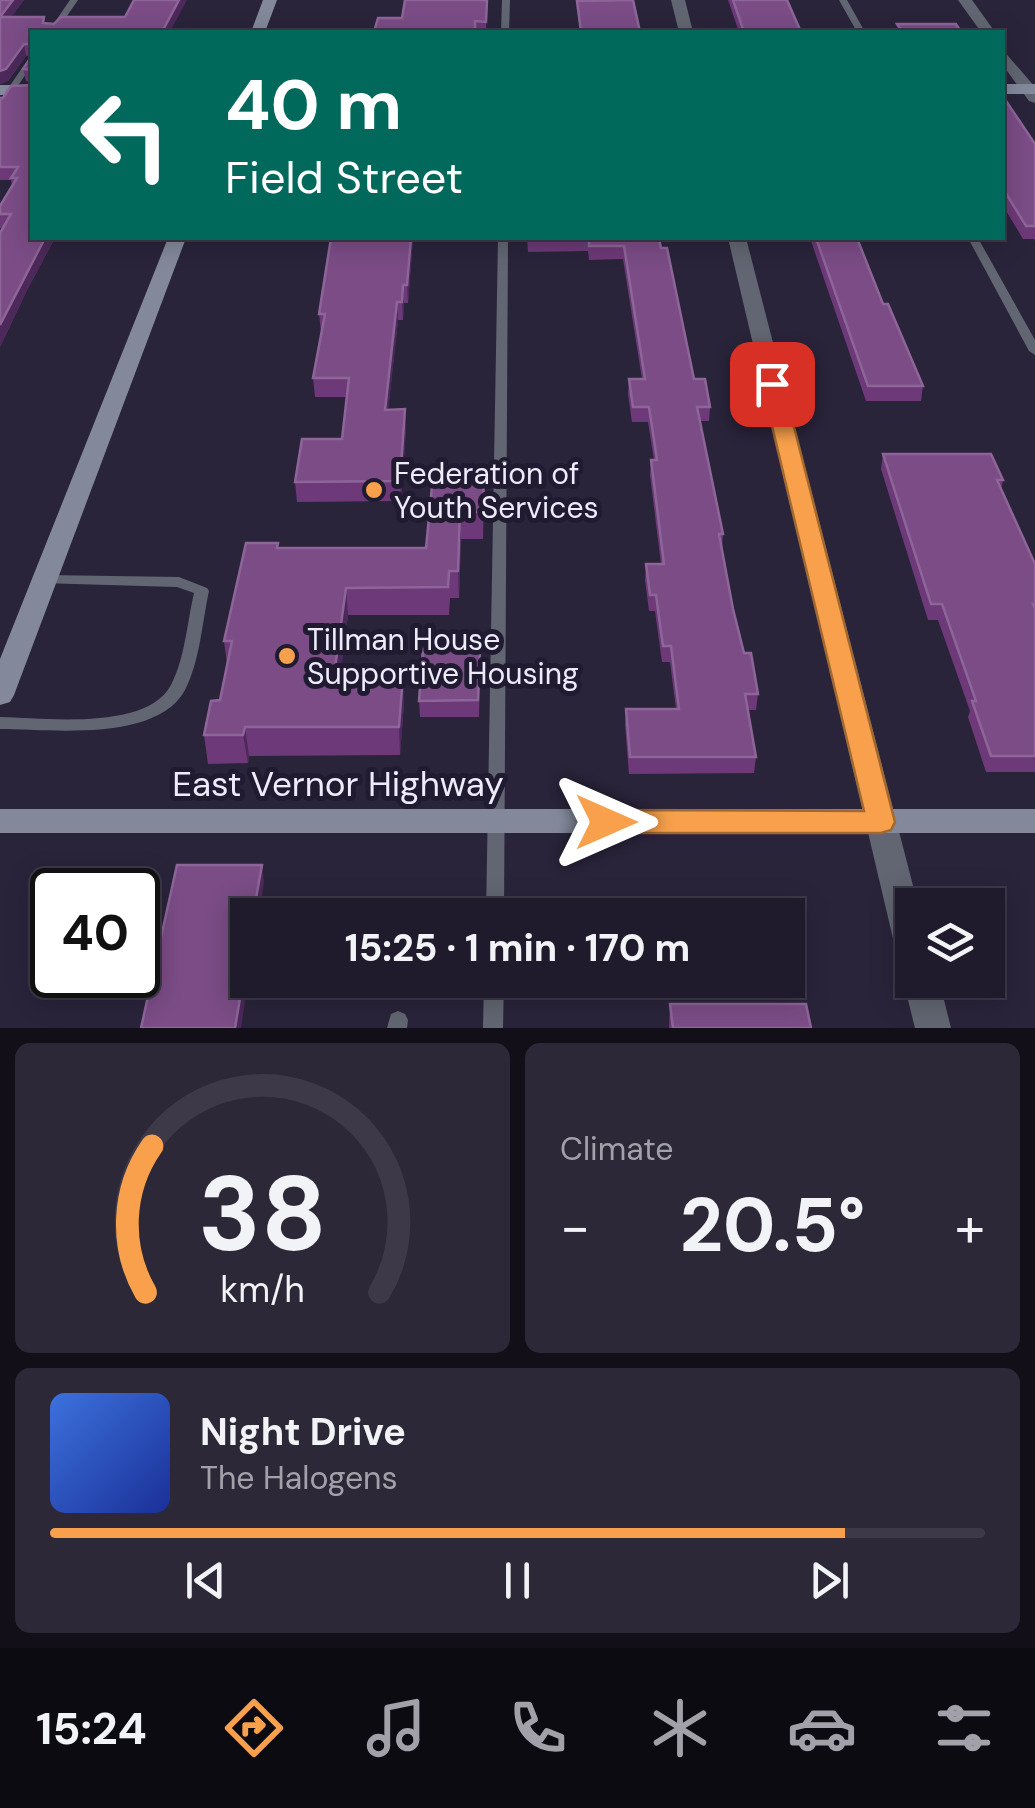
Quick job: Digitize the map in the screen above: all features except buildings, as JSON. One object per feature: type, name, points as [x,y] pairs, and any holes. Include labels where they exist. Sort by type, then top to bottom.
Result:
[{"type":"main road","points":[[259,30],[270,0]]},
{"type":"main road","points":[[1005,90],[1033,92]]},
{"type":"main road","points":[[0,694],[177,240]]},
{"type":"main road","name":"East Vernor Highway","points":[[0,821],[1035,821]]},
{"type":"street","points":[[678,0],[686,30]]},
{"type":"street","points":[[965,0],[987,30]]},
{"type":"street","points":[[1005,56],[1033,92]]},
{"type":"street","points":[[736,240],[898,888]]},
{"type":"street","points":[[926,998],[933,1028]]},
{"type":"lane","points":[[53,30],[74,0]]},
{"type":"lane","points":[[505,30],[506,0]]},
{"type":"lane","points":[[843,0],[860,30]]},
{"type":"lane","points":[[0,106],[6,90],[30,62]]},
{"type":"lane","points":[[495,898],[503,240]]},
{"type":"lane","points":[[973,240],[1035,351]]},
{"type":"lane","points":[[0,722],[110,722],[140,718],[157,710],[176,692],[202,592],[179,582],[44,580]]},
{"type":"lane","points":[[493,1028],[494,998]]},
{"type":"place","name":"Federation of Youth Services","points":[[374,490]]},
{"type":"place","name":"Tillman House Supportive Housing","points":[[287,656]]},
{"type":"route","points":[[606,822],[881,822],[772,384]]}]
